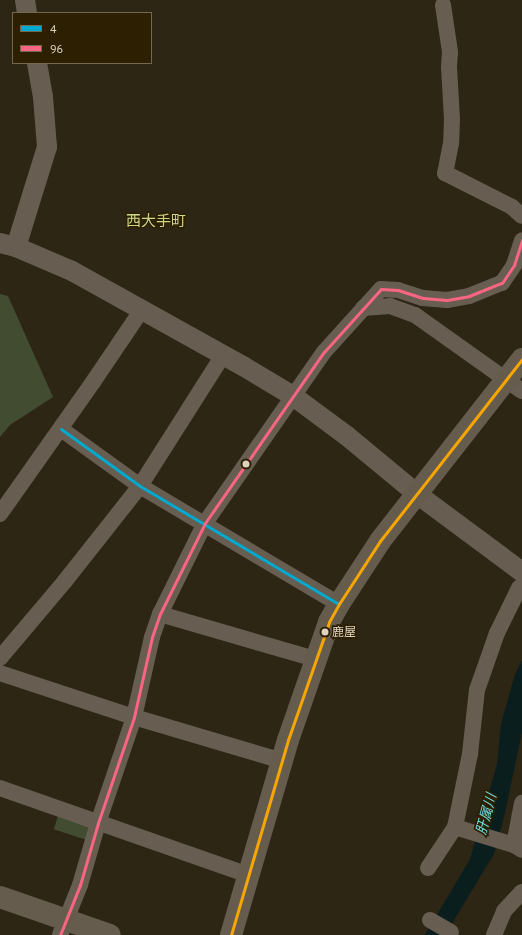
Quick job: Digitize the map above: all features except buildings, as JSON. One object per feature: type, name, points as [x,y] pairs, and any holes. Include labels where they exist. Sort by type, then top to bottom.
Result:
[{"type":"highway","points":[[231,935],[288,740],[329,622],[380,541],[417,494],[514,385],[522,358]]},
{"type":"highway","points":[[0,897],[63,927],[110,935]]},
{"type":"street","points":[[25,0],[28,12]]},
{"type":"street","points":[[444,2],[450,52],[449,67],[452,119],[451,143],[445,173],[512,207],[522,216]]},
{"type":"street","points":[[37,64],[43,97],[47,147],[8,245],[72,270],[141,311],[223,355],[293,396],[347,436],[417,494],[522,572]]},
{"type":"street","points":[[63,927],[80,885],[98,823],[134,717],[152,636],[160,614],[205,523],[324,352],[381,288],[398,290],[423,298],[447,300],[469,296],[502,283],[514,265],[521,245]]},
{"type":"street","points":[[363,308],[390,306],[415,315],[514,385]]},
{"type":"street","points":[[0,514],[61,429],[141,311]]},
{"type":"street","points":[[0,658],[65,581],[140,486],[223,355]]},
{"type":"street","points":[[61,429],[140,486],[205,523],[339,604]]},
{"type":"street","points":[[428,868],[457,828],[470,754],[477,690],[497,633],[519,588],[522,586]]},
{"type":"street","points":[[160,614],[315,659]]},
{"type":"street","points":[[0,673],[134,717],[283,761]]},
{"type":"street","points":[[0,788],[248,875]]},
{"type":"street","points":[[457,828],[514,846],[522,802]]},
{"type":"street","points":[[494,935],[504,911],[522,892]]},
{"type":"street","points":[[430,920],[451,932]]},
{"type":"green space","points":[[0,294],[8,296],[53,397],[10,425],[0,437]]},
{"type":"green space","points":[[59,813],[95,825],[90,841],[54,829]]},
{"type":"water","name":"肝属川","points":[[522,660],[522,732],[505,813],[494,854],[445,935],[425,935],[470,859],[497,764],[501,724],[515,674]]},
{"type":"transit line","name":"96","points":[[60,935],[80,885],[98,823],[134,717],[152,637],[160,614],[205,523],[324,352],[381,289],[398,290],[423,298],[447,300],[469,296],[502,283],[514,265],[522,240]]},
{"type":"transit line","points":[[231,935],[288,740],[329,622],[380,541],[522,359]]},
{"type":"transit line","name":"4","points":[[61,429],[140,486],[339,604]]},
{"type":"place","name":"鹿屋","points":[[325,632]]},
{"type":"district","name":"西大手町","points":[[156,221]]}]
